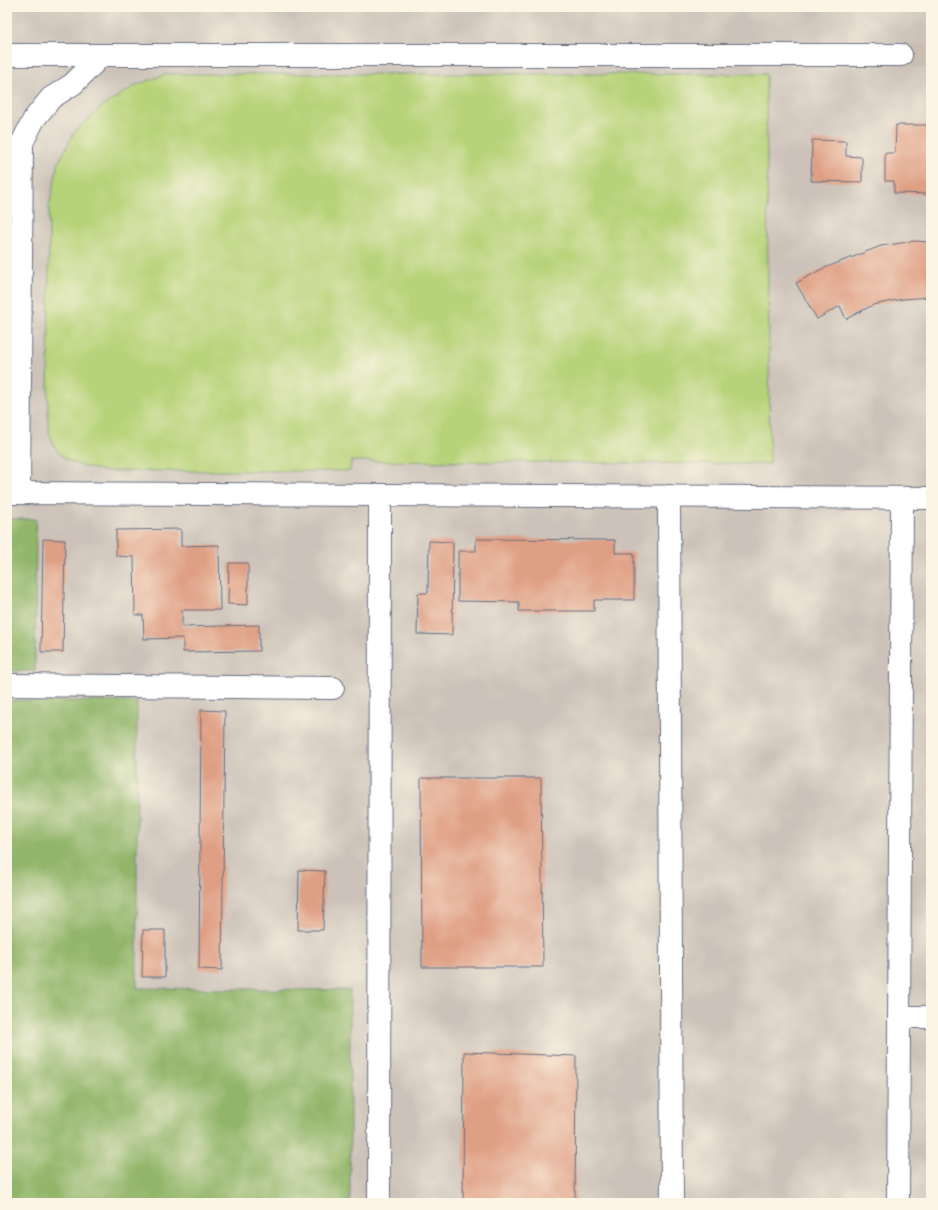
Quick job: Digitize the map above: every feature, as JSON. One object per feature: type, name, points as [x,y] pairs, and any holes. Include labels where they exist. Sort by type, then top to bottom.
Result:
[{"type":"main road","points":[[7,55],[901,55]]},
{"type":"main road","points":[[102,55],[73,84],[51,98],[34,119],[22,143],[13,493],[931,498]]},
{"type":"main road","points":[[379,1203],[380,495]]},
{"type":"main road","points":[[669,496],[672,1203]]},
{"type":"main road","points":[[898,1203],[902,498]]},
{"type":"main road","points":[[7,686],[333,688]]},
{"type":"main road","points":[[899,1017],[931,1017]]},
{"type":"shaded area","points":[[7,7],[931,7],[931,1203],[7,1203]]},
{"type":"green space","points":[[166,74],[766,74],[770,464],[351,461],[350,471],[104,471],[82,466],[65,458],[58,452],[53,444],[48,421],[49,207],[58,164],[75,131],[103,106],[136,85]]},
{"type":"green space","points":[[7,519],[36,519],[35,671],[7,671]]},
{"type":"green space","points":[[7,700],[137,702],[137,988],[350,990],[350,1203],[7,1203]]},
{"type":"building","points":[[896,125],[931,125],[931,194],[894,193],[894,181],[885,181],[885,153],[895,153]]},
{"type":"building","points":[[812,140],[846,141],[846,156],[862,157],[862,182],[811,181]]},
{"type":"building","points":[[914,241],[931,242],[931,297],[903,299],[873,305],[846,319],[840,306],[817,319],[796,283],[822,269],[881,246]]},
{"type":"building","points":[[181,529],[181,546],[219,545],[220,610],[182,610],[182,627],[259,625],[259,651],[183,652],[183,638],[144,639],[143,615],[135,615],[134,557],[116,556],[116,530]]},
{"type":"building","points":[[43,539],[65,540],[63,652],[41,652]]},
{"type":"building","points":[[476,539],[615,540],[615,553],[634,553],[634,600],[594,600],[594,611],[519,611],[519,602],[458,601],[458,551],[476,551]]},
{"type":"building","points":[[429,541],[453,542],[452,635],[417,634],[418,593],[428,593]]},
{"type":"building","points":[[229,563],[248,563],[248,605],[228,604]]},
{"type":"building","points":[[201,710],[225,711],[222,970],[199,969]]},
{"type":"building","points":[[421,778],[541,778],[543,967],[422,967]]},
{"type":"building","points":[[299,870],[325,871],[323,930],[298,930]]},
{"type":"building","points":[[143,930],[165,930],[165,977],[142,977]]},
{"type":"building","points":[[464,1052],[576,1056],[575,1203],[463,1203]]},
{"type":"tunnel","points":[[901,55],[931,55]]}]
